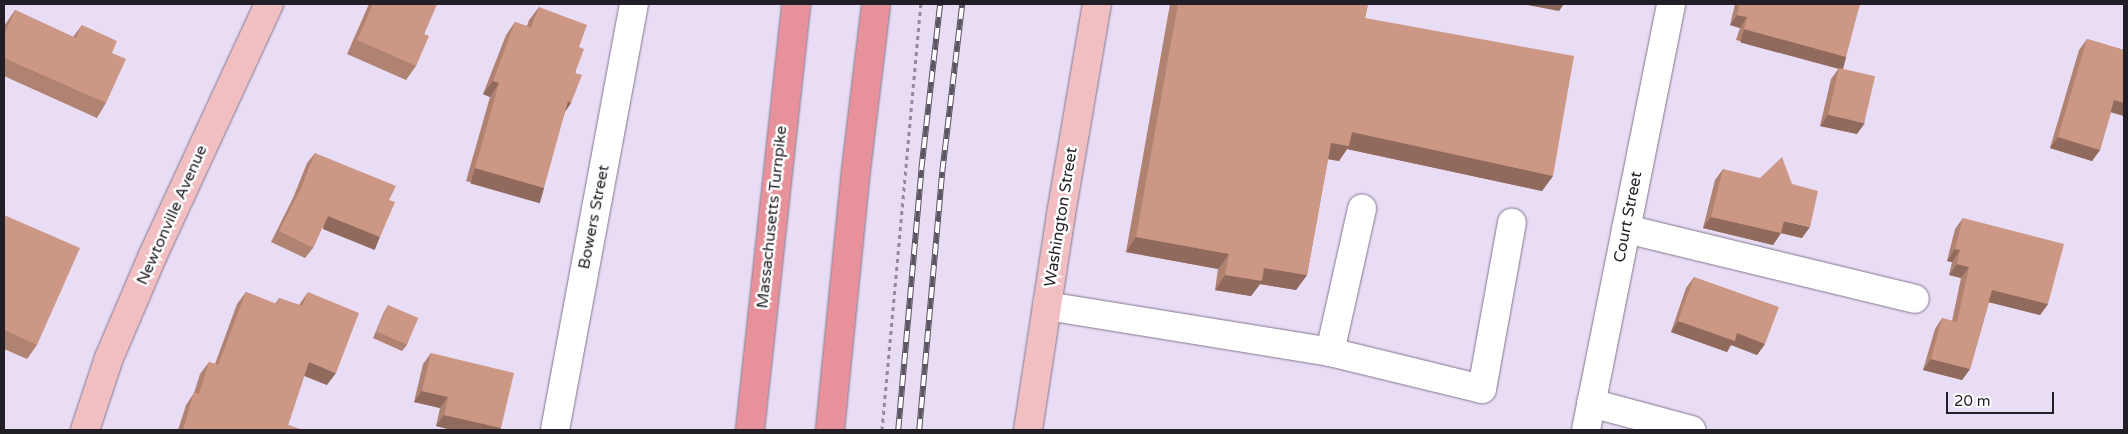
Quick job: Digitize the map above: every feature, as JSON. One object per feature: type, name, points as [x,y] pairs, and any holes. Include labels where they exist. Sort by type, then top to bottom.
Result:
[{"type":"highway","name":"Massachusetts Turnpike","points":[[750,430],[796,4]]},
{"type":"highway","points":[[830,430],[856,170],[876,4]]},
{"type":"main road","name":"Newtonville Avenue","points":[[86,430],[109,358],[153,255],[270,4]]},
{"type":"main road","name":"Washington Street","points":[[1028,430],[1098,4]]},
{"type":"street","name":"Bowers Street","points":[[555,430],[634,4]]},
{"type":"street","name":"Court Street","points":[[1586,430],[1671,4]]},
{"type":"street","points":[[1330,352],[1362,209]]},
{"type":"street","points":[[1047,306],[1330,352],[1482,389],[1512,223]]},
{"type":"street","points":[[1626,228],[1915,299]]},
{"type":"street","points":[[1591,403],[1691,430]]},
{"type":"path","points":[[882,430],[921,4]]},
{"type":"building","points":[[373,4],[437,4],[424,34],[429,36],[416,66],[357,40]]},
{"type":"building","points":[[1178,4],[1368,4],[1365,18],[1574,56],[1553,176],[1352,132],[1349,146],[1331,143],[1307,275],[1264,268],[1262,281],[1225,275],[1229,254],[1136,237]]},
{"type":"building","points":[[1740,4],[1860,4],[1846,57],[1744,29],[1747,17],[1737,15]]},
{"type":"building","points":[[539,7],[587,25],[579,47],[584,49],[575,73],[582,75],[571,103],[568,101],[544,188],[475,168],[499,83],[493,81],[515,22],[531,28]]},
{"type":"building","points":[[15,10],[76,38],[82,25],[117,41],[112,53],[126,59],[106,103],[4,58],[4,35]]},
{"type":"building","points":[[2087,39],[2124,50],[2124,103],[2114,100],[2100,150],[2058,137]]},
{"type":"building","points":[[1839,68],[1875,76],[1864,123],[1828,115]]},
{"type":"building","points":[[315,153],[396,186],[389,200],[395,202],[380,237],[328,216],[313,248],[279,231],[301,188]]},
{"type":"building","points":[[1782,157],[1792,184],[1818,191],[1810,227],[1784,221],[1781,233],[1711,217],[1723,169],[1760,178]]},
{"type":"building","points":[[4,215],[80,248],[37,345],[4,330]]},
{"type":"building","points":[[1963,218],[2064,244],[2048,304],[1992,290],[1970,369],[1931,359],[1942,318],[1957,322],[1969,267],[1957,264],[1960,250],[1955,249]]},
{"type":"building","points":[[1694,277],[1779,307],[1765,344],[1737,333],[1735,341],[1678,321]]},
{"type":"building","points":[[246,292],[277,304],[279,298],[302,306],[308,292],[359,313],[336,373],[309,362],[288,425],[302,430],[183,430],[194,392],[199,394],[209,362],[218,365]]},
{"type":"building","points":[[388,305],[418,318],[407,345],[377,332]]},
{"type":"building","points":[[431,353],[514,373],[501,428],[444,415],[448,397],[422,391]]},
{"type":"railway","points":[[898,430],[921,170],[940,4]]},
{"type":"railway","points":[[919,430],[942,172],[962,4]]}]
